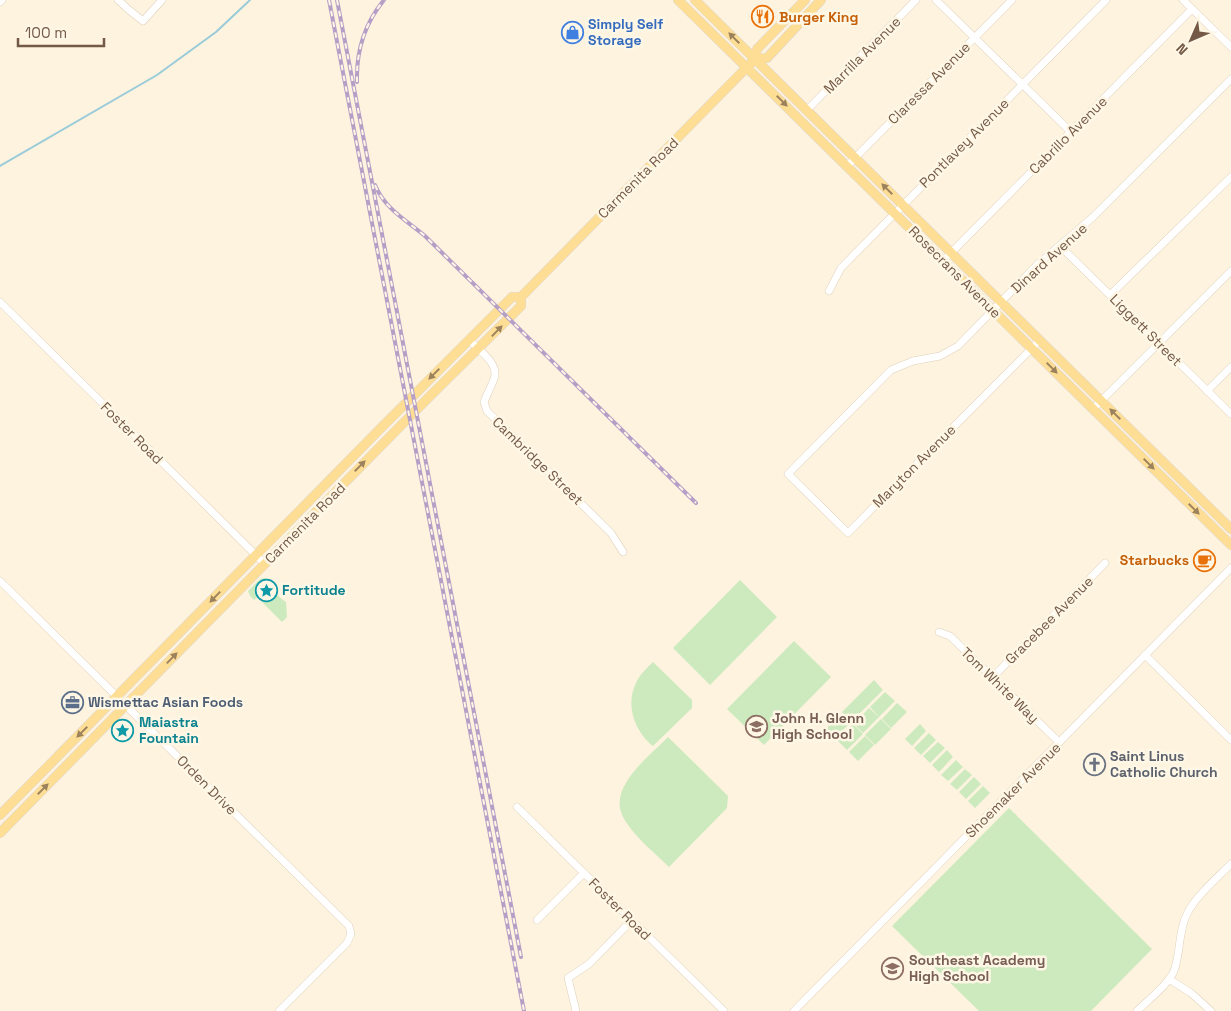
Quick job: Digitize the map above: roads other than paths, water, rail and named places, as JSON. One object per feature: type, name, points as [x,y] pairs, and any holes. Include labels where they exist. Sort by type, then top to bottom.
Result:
[{"type":"main road","name":"Rosecrans Avenue","points":[[678,0],[1231,545]]},
{"type":"main road","name":"Rosecrans Avenue","points":[[695,0],[1231,529]]},
{"type":"main road","name":"Carmenita Road","points":[[0,833],[521,306],[521,297],[755,59],[757,49],[805,0]]},
{"type":"main road","name":"Carmenita Road","points":[[755,59],[766,58],[821,0]]},
{"type":"main road","name":"Carmenita Road","points":[[2,813],[384,424],[512,297],[521,297]]},
{"type":"main road","points":[[1179,494],[1188,487]]},
{"type":"main road","points":[[2,813],[14,819]]},
{"type":"street","points":[[118,0],[143,21],[162,0]]},
{"type":"street","name":"Marrilla Avenue","points":[[807,110],[916,0]]},
{"type":"street","points":[[936,0],[1070,132]]},
{"type":"street","name":"Claressa Avenue","points":[[847,166],[1012,0]]},
{"type":"street","name":"Pontlavey Avenue","points":[[829,291],[841,268],[1106,0]]},
{"type":"street","points":[[1183,0],[1231,47]]},
{"type":"street","name":"Cabrillo Avenue","points":[[943,261],[1192,9]]},
{"type":"street","name":"Dinard Avenue","points":[[788,474],[886,373],[901,365],[940,356],[953,349],[1038,264],[1061,247],[1093,217],[1231,79]]},
{"type":"street","points":[[1110,295],[1231,177]]},
{"type":"street","name":"Liggett Street","points":[[1061,247],[1231,414]]},
{"type":"street","points":[[1094,409],[1231,271]]},
{"type":"street","name":"Foster Road","points":[[0,302],[265,564]]},
{"type":"street","name":"Cambridge Street","points":[[469,340],[492,364],[495,372],[495,378],[484,402],[487,411],[612,534],[623,552]]},
{"type":"street","name":"Maryton Avenue","points":[[788,474],[848,533],[1040,340]]},
{"type":"street","points":[[1207,391],[1231,367]]},
{"type":"street","name":"Gracebee Avenue","points":[[993,677],[1105,563]]},
{"type":"street","name":"Shoemaker Avenue","points":[[794,1011],[1231,568]]},
{"type":"street","name":"Orden Drive","points":[[0,581],[349,926],[351,934],[347,943],[279,1011]]},
{"type":"street","name":"Tom White Way","points":[[939,632],[950,636],[1059,742]]},
{"type":"street","points":[[1145,655],[1231,740]]},
{"type":"street","name":"Foster Road","points":[[517,807],[724,1011]]},
{"type":"street","points":[[1137,1011],[1169,979],[1178,958],[1183,925],[1187,913],[1193,904],[1231,864]]},
{"type":"street","points":[[537,920],[584,873]]},
{"type":"street","points":[[576,1011],[568,978],[589,964],[632,920]]},
{"type":"street","points":[[1169,979],[1191,993],[1211,1011]]},
{"type":"waterway","points":[[0,166],[157,75],[216,32],[250,0]]},
{"type":"railway","points":[[329,0],[524,1011]]},
{"type":"railway","points":[[337,0],[521,957]]},
{"type":"railway","points":[[357,82],[358,59],[363,38],[372,18],[384,0]]},
{"type":"railway","points":[[375,185],[384,201],[390,207],[425,236],[696,503]]},
{"type":"place","name":"Burger King","points":[[763,17]]},
{"type":"place","name":"Simply Self Storage","points":[[572,32]]},
{"type":"place","name":"Starbucks","points":[[1205,560]]},
{"type":"place","name":"Fortitude","points":[[266,590]]},
{"type":"place","name":"Wismettac Asian Foods","points":[[72,702]]},
{"type":"place","name":"John H. Glenn High School","points":[[756,726]]},
{"type":"place","name":"Maiastra Fountain","points":[[123,730]]},
{"type":"place","name":"Saint Linus Catholic Church","points":[[1094,764]]},
{"type":"place","name":"Southeast Academy High School","points":[[893,968]]}]
